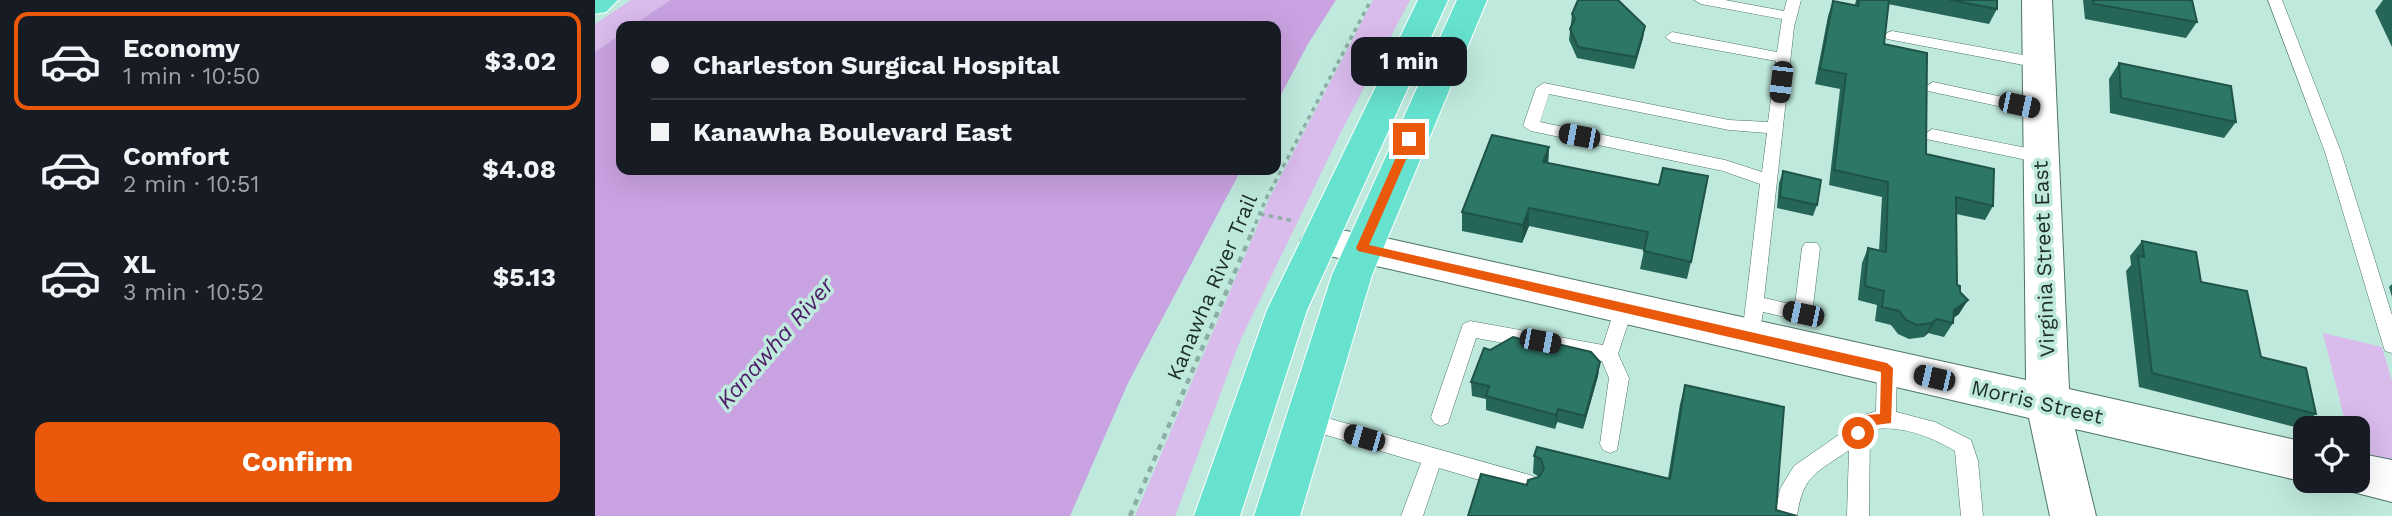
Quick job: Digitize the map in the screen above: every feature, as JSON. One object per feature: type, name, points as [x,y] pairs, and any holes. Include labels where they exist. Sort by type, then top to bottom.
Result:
[{"type":"main road","points":[[595,5],[603,0]]},
{"type":"main road","points":[[1217,516],[1312,232],[1433,0]]},
{"type":"main road","points":[[1277,516],[1362,248],[1472,0]]},
{"type":"street","name":"Virginia Street East","points":[[2037,0],[2048,404],[2073,516]]},
{"type":"street","name":"Morris Street","points":[[1312,232],[1362,248],[1624,307],[1753,320],[1887,368],[2293,459]]},
{"type":"street","points":[[2370,477],[2392,481]]},
{"type":"lane","points":[[1701,0],[1792,8],[1753,320],[1803,314],[1811,248]]},
{"type":"lane","points":[[2275,0],[2333,152],[2392,345]]},
{"type":"lane","points":[[1892,36],[2039,63]]},
{"type":"lane","points":[[1672,37],[1784,58]]},
{"type":"lane","points":[[1933,87],[2040,110]]},
{"type":"lane","points":[[1769,181],[1725,166],[1531,126],[1545,88],[1729,125],[1775,129]]},
{"type":"lane","points":[[1933,135],[2042,157]]},
{"type":"lane","points":[[1610,444],[1619,377],[1609,354],[1624,307]]},
{"type":"lane","points":[[1441,417],[1470,329],[1609,354]]},
{"type":"lane","points":[[1886,419],[1887,368]]},
{"type":"lane","points":[[1858,516],[1860,425],[1866,421],[1886,419],[1937,431],[1964,446],[1968,461],[1972,516]]},
{"type":"lane","points":[[1306,421],[1530,485]]},
{"type":"lane","points":[[1786,516],[1790,489],[1801,473],[1858,433]]},
{"type":"lane","points":[[1412,516],[1433,458]]},
{"type":"path","name":"Kanawha River Trail","points":[[1281,174],[1371,0]]},
{"type":"path","name":"Kanawha River Trail","points":[[1130,516],[1260,214],[1280,175]]},
{"type":"path","points":[[1260,214],[1312,232]]},
{"type":"shaded area","points":[[631,0],[670,0],[639,21],[616,21],[616,37],[595,52],[595,24]]},
{"type":"shaded area","points":[[1373,0],[1410,0],[1342,130],[1240,341],[1175,516],[1135,516],[1269,199]]},
{"type":"shaded area","points":[[2323,333],[2382,347],[2392,381],[2392,460],[2370,455],[2370,416],[2344,416]]},
{"type":"water","points":[[670,0],[1336,0],[1281,95],[1281,21],[639,21]]},
{"type":"water","name":"Kanawha River","points":[[616,37],[616,175],[1238,175],[1128,383],[1070,516],[595,516],[595,52]]},
{"type":"building","points":[[1578,0],[1618,0],[1645,26],[1636,57],[1578,47],[1570,29],[1575,19],[1572,14]]},
{"type":"building","points":[[1859,0],[1889,0],[1884,44],[1927,53],[1926,154],[1994,169],[1993,206],[1956,197],[1957,285],[1968,300],[1954,310],[1953,323],[1937,319],[1932,323],[1917,325],[1906,320],[1899,311],[1882,307],[1884,291],[1865,286],[1868,248],[1886,252],[1888,182],[1834,170],[1846,74],[1820,69],[1833,1],[1858,6]]},
{"type":"building","points":[[1950,0],[1997,0],[1997,9]]},
{"type":"building","points":[[2093,0],[2192,0],[2197,22],[2094,4]]},
{"type":"building","points":[[2119,63],[2231,86],[2236,122],[2121,98]]},
{"type":"building","points":[[1492,135],[1549,147],[1543,162],[1659,185],[1663,168],[1708,176],[1691,262],[1644,251],[1648,232],[1529,208],[1523,225],[1462,212]]},
{"type":"building","points":[[1783,171],[1821,180],[1817,205],[1780,197]]},
{"type":"building","points":[[2142,241],[2196,252],[2201,282],[2247,291],[2261,357],[2306,368],[2316,414],[2152,373],[2138,256],[2144,257]]},
{"type":"building","points":[[1513,337],[1535,343],[1536,339],[1591,352],[1600,362],[1585,416],[1558,409],[1556,415],[1486,396],[1489,386],[1471,382],[1484,348],[1490,350]]},
{"type":"building","points":[[1685,385],[1784,407],[1776,510],[1797,516],[1468,516],[1481,474],[1527,485],[1528,480],[1539,477],[1544,469],[1541,459],[1534,456],[1537,447],[1670,479]]},
{"type":"route","points":[[1409,139],[1362,248],[1887,368],[1886,419],[1866,421],[1860,425],[1858,433]]}]
